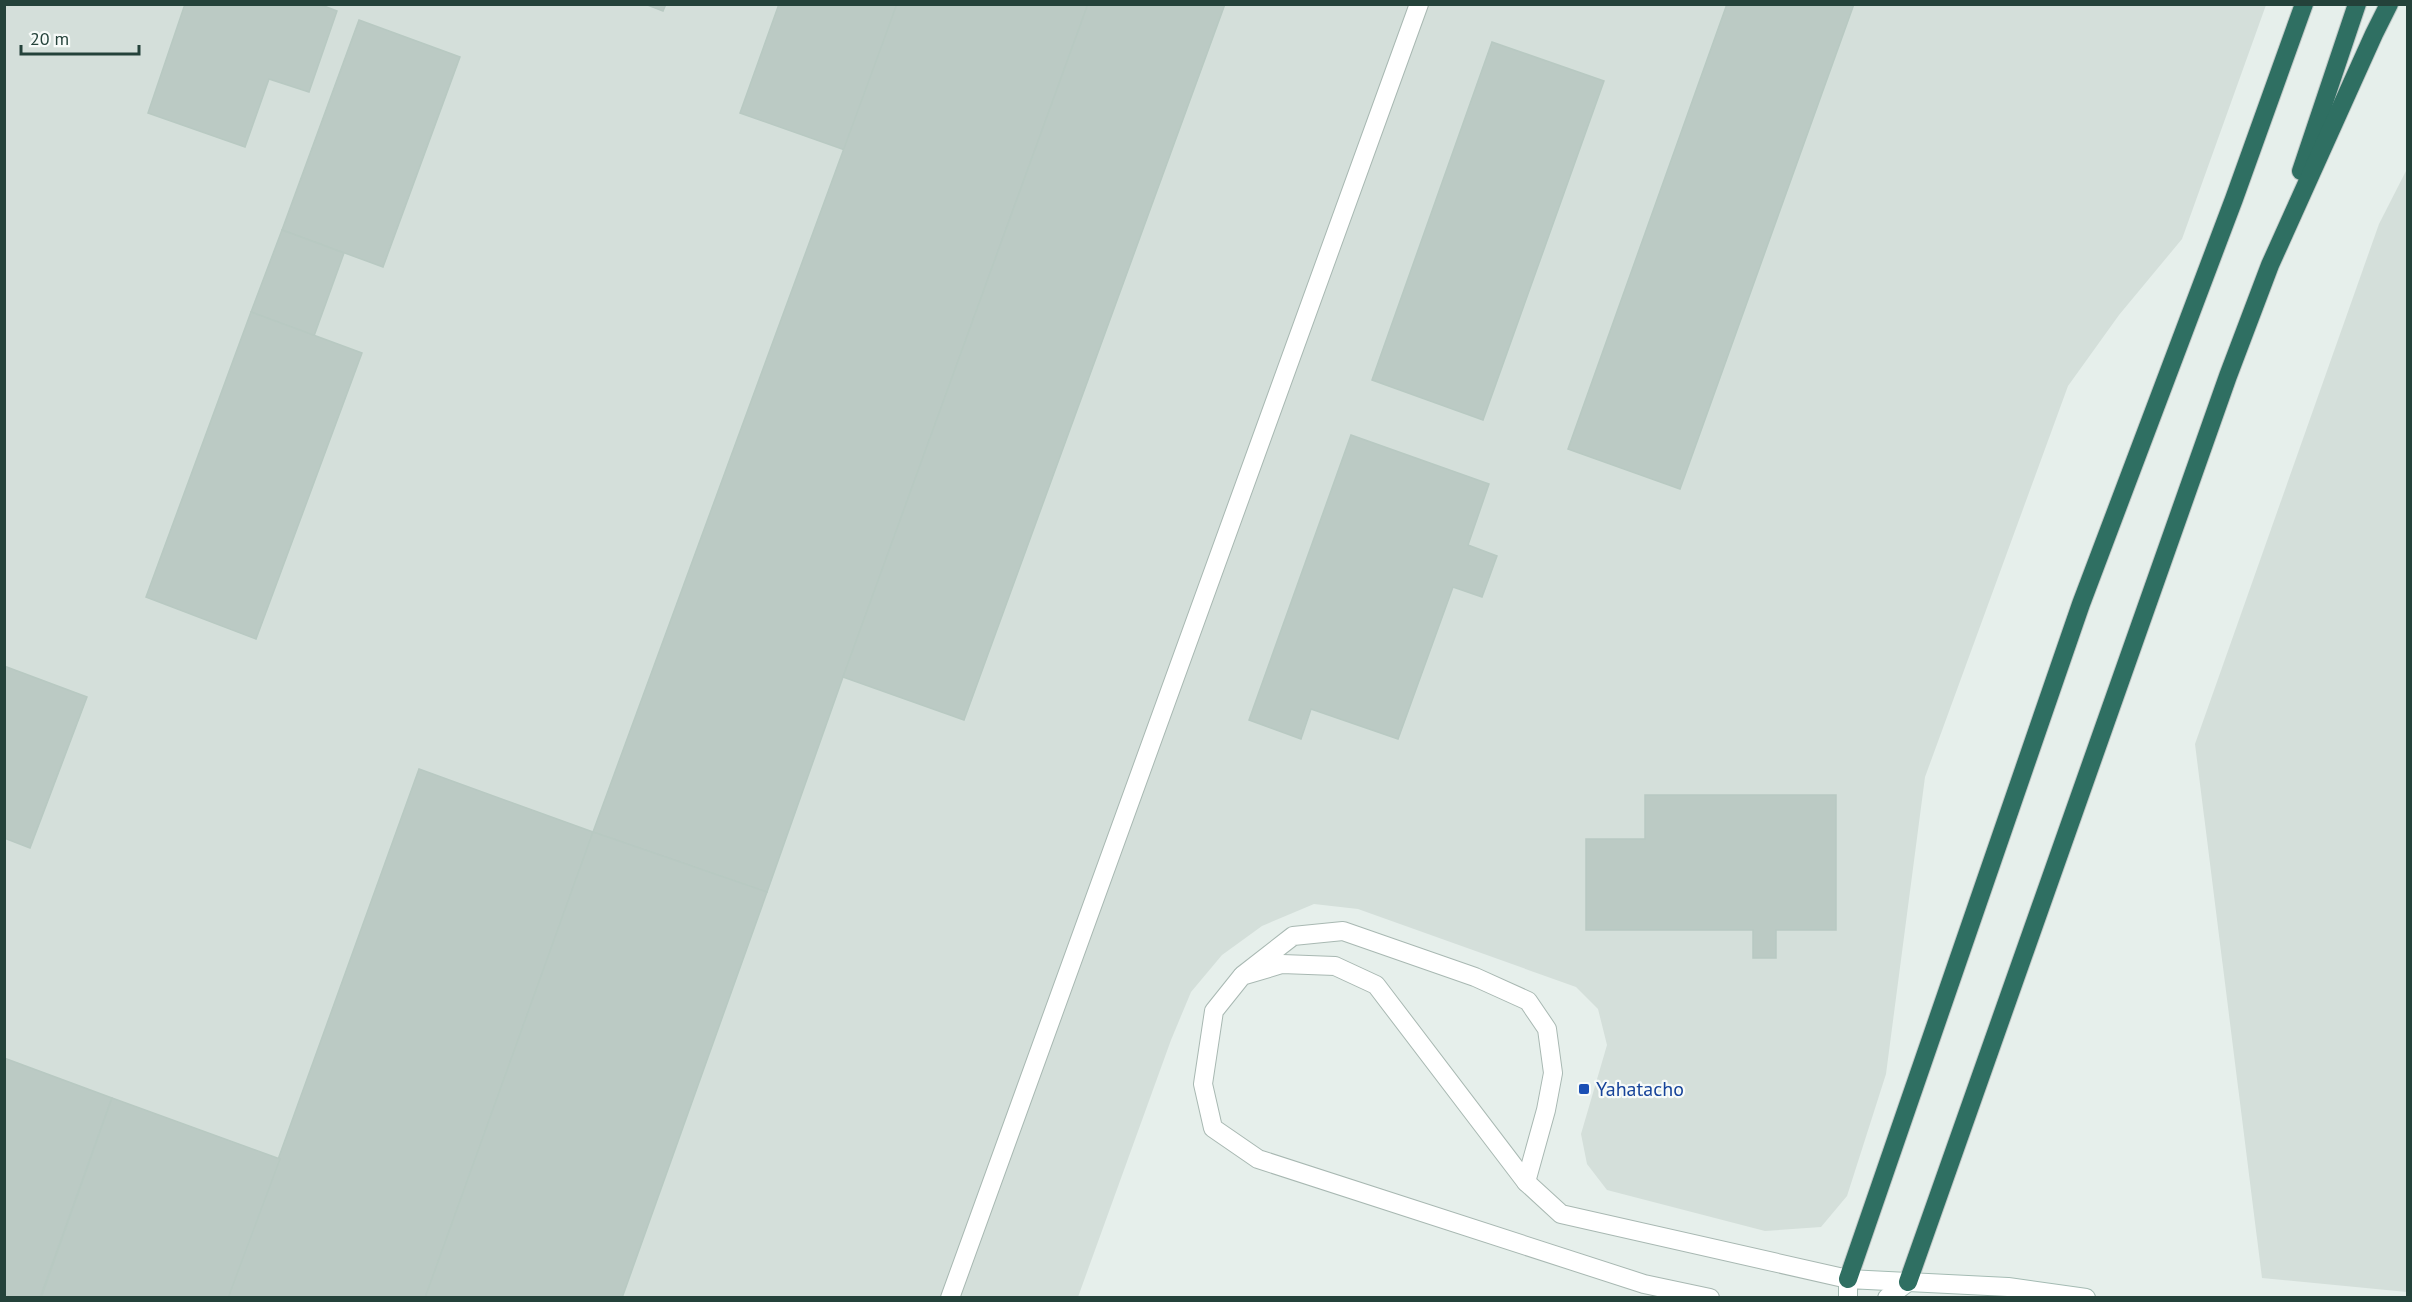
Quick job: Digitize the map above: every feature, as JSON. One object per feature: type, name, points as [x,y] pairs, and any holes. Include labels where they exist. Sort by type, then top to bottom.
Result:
[{"type":"highway","points":[[1848,1279],[2081,604],[2234,199],[2294,34],[2302,4]]},
{"type":"highway","points":[[1908,1282],[2228,376],[2270,265],[2356,4]]},
{"type":"highway","points":[[2270,265],[2389,4]]},
{"type":"street","points":[[950,1298],[1419,4]]},
{"type":"street","points":[[1526,1182],[1546,1110],[1553,1073],[1547,1029],[1528,1001],[1475,977],[1343,931],[1293,936],[1242,976],[1214,1011],[1203,1084],[1213,1128],[1258,1159],[1644,1284],[1710,1298]]},
{"type":"street","points":[[1242,976],[1282,964],[1335,966],[1376,985],[1526,1182],[1561,1214],[1848,1279],[2008,1287],[2086,1298]]},
{"type":"street","points":[[1848,1279],[1848,1298]]},
{"type":"street","points":[[1887,1298],[1908,1282]]},
{"type":"shaded area","points":[[5,5],[2266,5],[2182,239],[2119,315],[2068,386],[1925,777],[1886,1074],[1847,1196],[1821,1227],[1765,1231],[1607,1190],[1587,1164],[1581,1134],[1607,1045],[1598,1009],[1576,987],[1358,909],[1314,904],[1262,926],[1222,955],[1191,992],[1171,1040],[1078,1297],[5,1298]]},
{"type":"shaded area","points":[[2407,169],[2408,1292],[2262,1278],[2195,744],[2379,224]]},
{"type":"building","points":[[185,4],[319,4],[337,11],[309,92],[269,79],[245,147],[148,113]]},
{"type":"building","points":[[645,4],[666,4],[663,11]]},
{"type":"building","points":[[779,4],[897,4],[845,150],[740,113]]},
{"type":"building","points":[[897,4],[1088,4],[767,892],[593,832]]},
{"type":"building","points":[[1088,4],[1225,4],[964,720],[843,677]]},
{"type":"building","points":[[1727,4],[1854,4],[1680,489],[1568,449]]},
{"type":"building","points":[[359,20],[460,57],[383,267],[282,230]]},
{"type":"building","points":[[1492,42],[1604,81],[1483,420],[1372,380]]},
{"type":"building","points":[[282,230],[344,253],[314,336],[251,312]]},
{"type":"building","points":[[251,312],[362,353],[256,639],[146,597]]},
{"type":"building","points":[[1351,435],[1489,484],[1468,545],[1497,556],[1482,597],[1453,587],[1398,739],[1311,709],[1301,739],[1249,720]]},
{"type":"building","points":[[4,666],[87,697],[30,848],[4,838]]},
{"type":"building","points":[[419,769],[593,832],[425,1298],[228,1298]]},
{"type":"building","points":[[1645,795],[1836,795],[1836,930],[1776,930],[1776,958],[1753,958],[1753,930],[1586,930],[1586,839],[1645,839]]},
{"type":"building","points":[[593,832],[767,892],[622,1298],[425,1298]]},
{"type":"building","points":[[4,1058],[112,1098],[40,1298],[4,1298]]},
{"type":"building","points":[[112,1098],[280,1159],[228,1298],[41,1298]]},
{"type":"place","name":"Yahatacho","points":[[1584,1089]]}]
